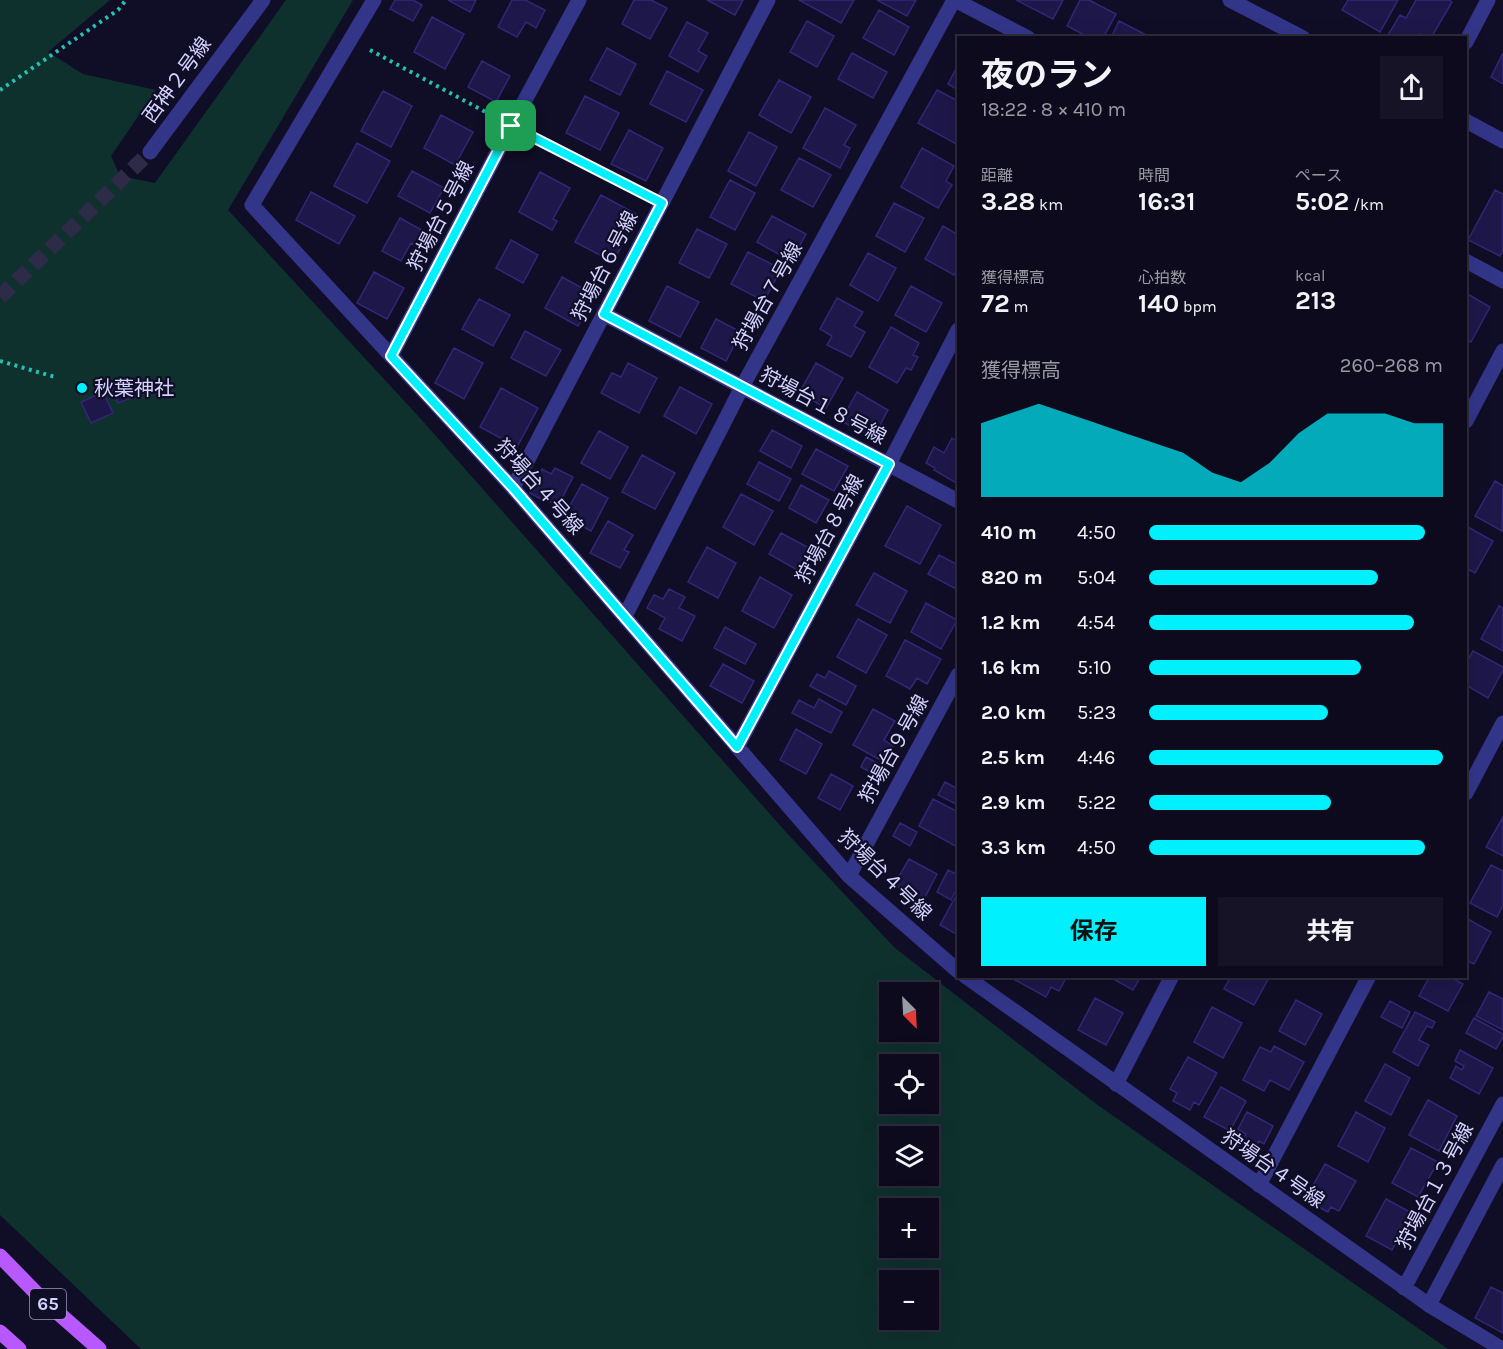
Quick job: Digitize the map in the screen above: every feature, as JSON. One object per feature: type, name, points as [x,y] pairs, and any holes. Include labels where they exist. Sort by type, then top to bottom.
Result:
[{"type":"main road","name":"65","points":[[0,1256],[40,1297],[99,1349]]},
{"type":"main road","points":[[0,1332],[19,1349]]},
{"type":"street","name":"西神２号線","points":[[238,33],[254,0]]},
{"type":"street","name":"西神２号線","points":[[150,152],[263,0]]},
{"type":"street","name":"狩場台４号線","points":[[374,0],[252,205],[513,488],[849,876],[957,969]]},
{"type":"street","name":"狩場台５号線","points":[[391,356],[579,0]]},
{"type":"street","name":"狩場台６号線","points":[[513,488],[768,0]]},
{"type":"street","points":[[955,0],[1024,36]]},
{"type":"street","name":"狩場台７号線","points":[[625,616],[742,387],[955,0]]},
{"type":"street","points":[[1230,0],[1299,36]]},
{"type":"street","points":[[1467,40],[1487,0]]},
{"type":"street","points":[[1467,122],[1503,141]]},
{"type":"street","points":[[1467,262],[1503,281]]},
{"type":"street","name":"狩場台１８号線","points":[[604,314],[957,500]]},
{"type":"street","name":"狩場台８号線","points":[[737,747],[957,332]]},
{"type":"street","points":[[1467,419],[1503,351]]},
{"type":"street","name":"狩場台９号線","points":[[849,876],[957,677]]},
{"type":"street","points":[[1467,788],[1471,770],[1503,723]]},
{"type":"street","name":"狩場台４号線","points":[[968,978],[1404,1288],[1502,1349]]},
{"type":"street","points":[[1116,1084],[1171,978]]},
{"type":"street","points":[[1259,1185],[1368,978]]},
{"type":"street","name":"狩場台１３号線","points":[[1404,1288],[1503,1104]]},
{"type":"street","points":[[1429,1305],[1503,1165]]},
{"type":"path","points":[[0,90],[118,10],[126,0]]},
{"type":"path","points":[[350,40],[662,203]]},
{"type":"path","points":[[0,361],[55,377]]},
{"type":"green space","points":[[0,0],[110,0],[48,52],[83,74],[156,90],[111,156],[120,176],[155,183],[286,0],[353,0],[228,210],[420,418],[784,830],[895,948],[939,982],[879,982],[879,1042],[939,1042],[939,982],[1099,1106],[1448,1349],[141,1349],[0,1215]]},
{"type":"building","points":[[395,0],[413,0],[422,5],[413,21],[390,9]]},
{"type":"building","points":[[448,0],[476,0],[470,12]]},
{"type":"building","points":[[512,0],[525,0],[545,10],[536,28],[526,22],[517,37],[498,27]]},
{"type":"building","points":[[634,0],[651,0],[667,8],[650,39],[622,24]]},
{"type":"building","points":[[707,0],[743,0],[735,15]]},
{"type":"building","points":[[799,0],[854,0],[841,23]]},
{"type":"building","points":[[877,0],[916,0],[907,16]]},
{"type":"building","points":[[1016,0],[1063,0],[1053,19]]},
{"type":"building","points":[[1080,0],[1089,0],[1116,14],[1104,36],[1086,36],[1067,26]]},
{"type":"building","points":[[1348,0],[1398,0],[1380,32],[1342,10]]},
{"type":"building","points":[[1416,0],[1449,0],[1452,2],[1432,36],[1388,35],[1400,15],[1406,18]]},
{"type":"building","points":[[879,10],[909,27],[894,55],[863,38]]},
{"type":"building","points":[[432,17],[464,34],[445,69],[414,52]]},
{"type":"building","points":[[807,21],[834,36],[817,67],[790,52]]},
{"type":"building","points":[[1119,21],[1148,36],[1112,36]]},
{"type":"building","points":[[687,22],[708,33],[698,51],[707,56],[698,72],[669,56]]},
{"type":"building","points":[[607,48],[636,64],[620,95],[590,80]]},
{"type":"building","points":[[852,53],[887,72],[873,98],[838,79]]},
{"type":"building","points":[[1503,53],[1503,84],[1491,77]]},
{"type":"building","points":[[482,61],[510,76],[496,102],[468,87]]},
{"type":"building","points":[[957,67],[957,89],[948,84]]},
{"type":"building","points":[[667,71],[703,90],[686,122],[650,104]]},
{"type":"building","points":[[779,80],[811,97],[791,133],[759,115]]},
{"type":"building","points":[[937,90],[957,100],[957,144],[918,123]]},
{"type":"building","points":[[383,91],[412,106],[391,147],[361,131]]},
{"type":"building","points":[[585,96],[619,113],[600,150],[566,133]]},
{"type":"building","points":[[825,108],[856,125],[844,145],[850,148],[840,168],[803,148]]},
{"type":"building","points":[[441,115],[473,132],[455,165],[424,148]]},
{"type":"building","points":[[629,130],[663,148],[646,181],[611,164]]},
{"type":"building","points":[[749,132],[777,147],[756,186],[728,171]]},
{"type":"building","points":[[357,143],[390,161],[367,203],[334,186]]},
{"type":"building","points":[[922,148],[954,166],[946,181],[952,185],[938,208],[901,187]]},
{"type":"building","points":[[799,158],[831,175],[813,207],[781,190]]},
{"type":"building","points":[[412,171],[444,188],[430,213],[398,196]]},
{"type":"building","points":[[540,172],[570,188],[553,219],[557,221],[552,230],[519,212]]},
{"type":"building","points":[[730,180],[755,193],[735,230],[710,217]]},
{"type":"building","points":[[1495,190],[1503,194],[1503,250],[1500,256],[1468,240]]},
{"type":"building","points":[[311,192],[355,216],[339,244],[296,220]]},
{"type":"building","points":[[601,195],[638,215],[613,262],[575,242]]},
{"type":"building","points":[[894,203],[924,218],[905,252],[876,236]]},
{"type":"building","points":[[772,216],[806,234],[791,261],[757,242]]},
{"type":"building","points":[[400,218],[429,234],[421,249],[411,243],[401,261],[382,251]]},
{"type":"building","points":[[943,226],[957,234],[957,269],[954,275],[925,259]]},
{"type":"building","points":[[697,229],[727,244],[709,278],[679,263]]},
{"type":"building","points":[[511,240],[538,255],[523,283],[496,268]]},
{"type":"building","points":[[748,252],[781,269],[764,301],[731,284]]},
{"type":"building","points":[[868,253],[896,268],[878,301],[850,285]]},
{"type":"building","points":[[374,272],[404,288],[387,319],[357,303]]},
{"type":"building","points":[[562,277],[595,295],[578,326],[545,308]]},
{"type":"building","points":[[667,286],[699,302],[680,337],[649,321]]},
{"type":"building","points":[[911,286],[942,303],[926,332],[895,315]]},
{"type":"building","points":[[1467,294],[1490,307],[1471,342],[1467,340]]},
{"type":"building","points":[[837,298],[863,312],[854,326],[865,332],[851,357],[827,345],[832,336],[820,329]]},
{"type":"building","points":[[479,299],[510,315],[493,346],[462,329]]},
{"type":"building","points":[[716,319],[741,332],[726,361],[701,348]]},
{"type":"building","points":[[891,327],[919,343],[913,355],[918,357],[911,370],[906,368],[897,383],[869,367]]},
{"type":"building","points":[[525,331],[561,350],[546,376],[511,358]]},
{"type":"building","points":[[454,348],[483,363],[464,399],[435,383]]},
{"type":"building","points":[[628,363],[657,378],[639,413],[601,393],[612,373],[621,377]]},
{"type":"building","points":[[816,363],[843,378],[826,408],[799,393]]},
{"type":"building","points":[[128,380],[135,396],[118,403],[112,387]]},
{"type":"building","points":[[680,387],[712,404],[696,434],[664,416]]},
{"type":"building","points":[[501,388],[538,408],[517,447],[480,427]]},
{"type":"building","points":[[103,392],[113,413],[91,423],[81,402]]},
{"type":"building","points":[[857,392],[888,410],[873,438],[841,421]]},
{"type":"building","points":[[772,430],[802,446],[791,468],[760,451]]},
{"type":"building","points":[[599,431],[628,447],[610,479],[581,463]]},
{"type":"building","points":[[952,438],[957,441],[957,483],[926,463],[934,447],[944,453]]},
{"type":"building","points":[[816,449],[848,466],[834,491],[802,474]]},
{"type":"building","points":[[642,455],[675,473],[655,509],[622,492]]},
{"type":"building","points":[[759,462],[791,479],[779,501],[747,484]]},
{"type":"building","points":[[555,468],[573,477],[558,506],[530,493],[542,469],[551,474]]},
{"type":"building","points":[[1495,481],[1503,486],[1502,531],[1475,516]]},
{"type":"building","points":[[582,484],[608,498],[591,531],[564,516]]},
{"type":"building","points":[[801,485],[829,500],[816,523],[789,508]]},
{"type":"building","points":[[741,494],[773,511],[754,545],[723,527]]},
{"type":"building","points":[[907,506],[941,525],[920,564],[885,546]]},
{"type":"building","points":[[608,521],[633,535],[624,550],[629,552],[620,568],[590,553]]},
{"type":"building","points":[[1467,527],[1493,541],[1475,573],[1467,569]]},
{"type":"building","points":[[781,533],[813,550],[801,572],[769,554]]},
{"type":"building","points":[[707,547],[736,563],[718,598],[688,582]]},
{"type":"building","points":[[939,555],[956,564],[957,562],[957,589],[928,574]]},
{"type":"building","points":[[874,573],[907,591],[890,623],[856,605]]},
{"type":"building","points":[[760,577],[792,595],[774,628],[742,611]]},
{"type":"building","points":[[669,589],[685,597],[679,608],[695,616],[682,641],[659,629],[665,618],[647,608],[654,595],[663,599]]},
{"type":"building","points":[[926,603],[957,620],[941,649],[911,632]]},
{"type":"building","points":[[1499,606],[1503,608],[1503,651],[1481,639]]},
{"type":"building","points":[[858,619],[887,635],[866,673],[837,657]]},
{"type":"building","points":[[725,627],[756,644],[745,664],[714,648]]},
{"type":"building","points":[[905,640],[941,659],[927,684],[917,678],[910,689],[886,676]]},
{"type":"building","points":[[1473,651],[1503,667],[1488,698],[1467,686],[1467,661]]},
{"type":"building","points":[[723,664],[754,681],[742,703],[710,686]]},
{"type":"building","points":[[829,671],[856,686],[846,705],[810,686],[817,674],[825,678]]},
{"type":"building","points":[[819,699],[842,712],[831,733],[792,713],[799,700],[814,708]]},
{"type":"building","points":[[873,709],[895,721],[884,740],[893,746],[884,762],[853,745]]},
{"type":"building","points":[[796,729],[822,744],[806,774],[780,760]]},
{"type":"building","points":[[866,757],[884,767],[879,777],[861,767]]},
{"type":"building","points":[[831,774],[853,786],[840,810],[818,798]]},
{"type":"building","points":[[945,782],[957,788],[957,804],[938,795]]},
{"type":"building","points":[[933,799],[957,811],[957,847],[919,826]]},
{"type":"building","points":[[1503,817],[1503,856],[1486,847]]},
{"type":"building","points":[[900,823],[917,832],[910,846],[893,836]]},
{"type":"building","points":[[909,859],[937,874],[923,901],[894,885]]},
{"type":"building","points":[[1491,865],[1503,871],[1503,905],[1497,917],[1470,903]]},
{"type":"building","points":[[948,870],[957,874],[957,888],[951,900],[937,892]]},
{"type":"building","points":[[957,894],[957,934],[940,925]]},
{"type":"building","points":[[1467,919],[1491,932],[1474,964],[1467,960]]},
{"type":"building","points":[[1012,978],[1066,978],[1059,991],[1051,987],[1046,997]]},
{"type":"building","points":[[1112,978],[1140,978],[1133,990]]},
{"type":"building","points":[[1230,978],[1269,978],[1254,1005],[1224,989]]},
{"type":"building","points":[[1429,978],[1452,978],[1463,984],[1448,1011],[1419,996]]},
{"type":"building","points":[[1489,992],[1503,999],[1503,1030],[1476,1016]]},
{"type":"building","points":[[1095,998],[1123,1013],[1106,1045],[1078,1030]]},
{"type":"building","points":[[1296,1000],[1322,1014],[1305,1045],[1279,1031]]},
{"type":"building","points":[[1390,1001],[1410,1012],[1402,1028],[1381,1017]]},
{"type":"building","points":[[1212,1007],[1242,1023],[1223,1058],[1194,1042]]},
{"type":"building","points":[[1415,1012],[1435,1022],[1432,1028],[1427,1026],[1419,1040],[1429,1045],[1418,1066],[1393,1052]]},
{"type":"building","points":[[1474,1018],[1503,1034],[1496,1049],[1466,1033]]},
{"type":"building","points":[[1274,1046],[1304,1062],[1289,1090],[1270,1080],[1264,1091],[1243,1080],[1260,1047],[1271,1052]]},
{"type":"building","points":[[1460,1050],[1493,1068],[1479,1094],[1450,1078],[1456,1066],[1462,1070],[1464,1066],[1455,1061]]},
{"type":"building","points":[[1188,1057],[1217,1073],[1199,1105],[1194,1102],[1190,1110],[1173,1101],[1177,1093],[1170,1089]]},
{"type":"building","points":[[1385,1064],[1410,1078],[1391,1115],[1365,1101]]},
{"type":"building","points":[[1221,1087],[1246,1101],[1230,1131],[1204,1117]]},
{"type":"building","points":[[1428,1100],[1457,1116],[1439,1151],[1409,1135]]},
{"type":"building","points":[[1247,1112],[1273,1126],[1264,1144],[1259,1141],[1251,1155],[1238,1148],[1246,1134],[1238,1129]]},
{"type":"building","points":[[1356,1112],[1385,1128],[1368,1162],[1338,1146]]},
{"type":"building","points":[[1411,1148],[1438,1162],[1418,1197],[1392,1183]]},
{"type":"building","points":[[1325,1164],[1356,1181],[1339,1211],[1331,1207],[1328,1212],[1305,1200]]},
{"type":"building","points":[[1386,1199],[1412,1213],[1392,1250],[1366,1236]]},
{"type":"building","points":[[1491,1287],[1503,1293],[1503,1333],[1475,1318]]},
{"type":"tunnel","points":[[0,297],[150,152]]},
{"type":"place","name":"秋葉神社","points":[[82,388]]},
{"type":"route","points":[[511,126],[662,203],[604,314],[889,464],[737,747],[513,488],[391,356],[511,126]]}]
